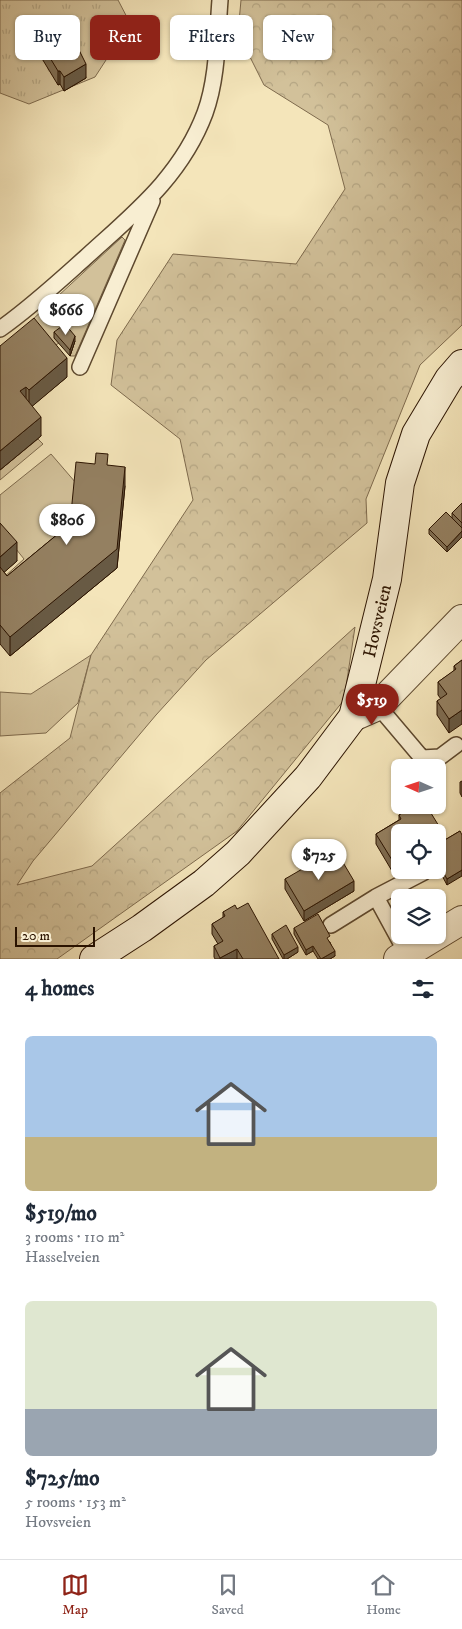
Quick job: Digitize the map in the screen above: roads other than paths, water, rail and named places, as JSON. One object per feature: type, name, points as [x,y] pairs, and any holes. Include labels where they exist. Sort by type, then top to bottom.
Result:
[{"type":"street","name":"Hovsveien","points":[[94,959],[142,928],[204,883],[238,853],[308,778],[353,717],[387,580],[400,484],[416,434],[448,379],[462,364]]},
{"type":"street","points":[[353,717],[378,706],[462,619]]},
{"type":"street","points":[[402,956],[462,920]]},
{"type":"lane","points":[[0,329],[30,307],[155,195],[177,167],[205,113],[215,72],[220,0]]},
{"type":"lane","points":[[80,367],[155,195]]},
{"type":"lane","points":[[378,706],[422,758],[440,757],[456,745]]},
{"type":"lane","points":[[331,925],[411,879]]},
{"type":"lane","points":[[376,898],[402,956]]}]
